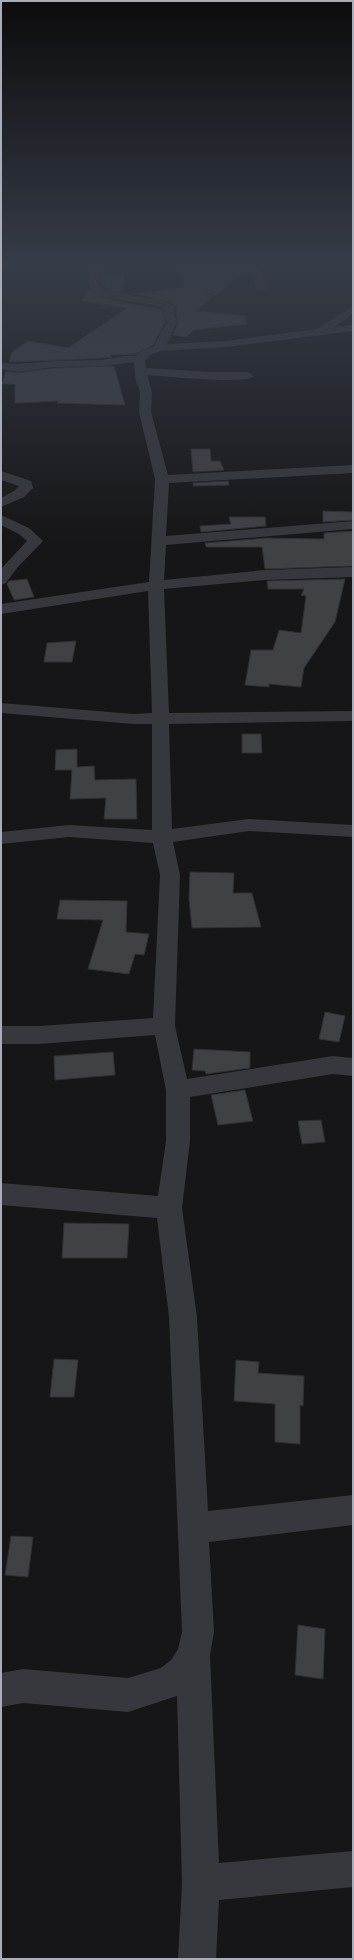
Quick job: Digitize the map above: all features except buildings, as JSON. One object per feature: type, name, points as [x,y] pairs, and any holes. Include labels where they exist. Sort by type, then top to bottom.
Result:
[{"type":"street","points":[[1,366],[18,368],[54,364],[103,364],[124,359],[146,359],[210,376],[248,376]]},
{"type":"street","points":[[146,359],[145,412],[162,479],[156,586],[162,837],[170,875],[164,1026],[178,1090],[178,1142],[169,1208],[183,1317],[198,1632],[193,1655],[201,1883],[197,1959]]},
{"type":"street","points":[[162,479],[353,469]]},
{"type":"street","points":[[1,475],[26,484],[26,488],[19,494],[1,503]]},
{"type":"street","points":[[1,519],[24,531],[36,541],[12,565],[1,580]]},
{"type":"street","points":[[159,541],[353,525]]},
{"type":"street","points":[[1,609],[235,576],[309,572],[353,572]]},
{"type":"street","points":[[1,708],[133,719],[353,716]]},
{"type":"street","points":[[1,838],[69,831],[162,837],[249,825],[353,831]]},
{"type":"street","points":[[1,1035],[39,1035],[164,1026]]},
{"type":"street","points":[[178,1090],[333,1065],[353,1067]]},
{"type":"street","points":[[1,1194],[169,1208]]},
{"type":"street","points":[[194,1528],[353,1510]]},
{"type":"street","points":[[1,1690],[23,1686],[128,1695],[170,1682],[183,1672],[193,1655]]},
{"type":"street","points":[[201,1883],[353,1869]]}]
